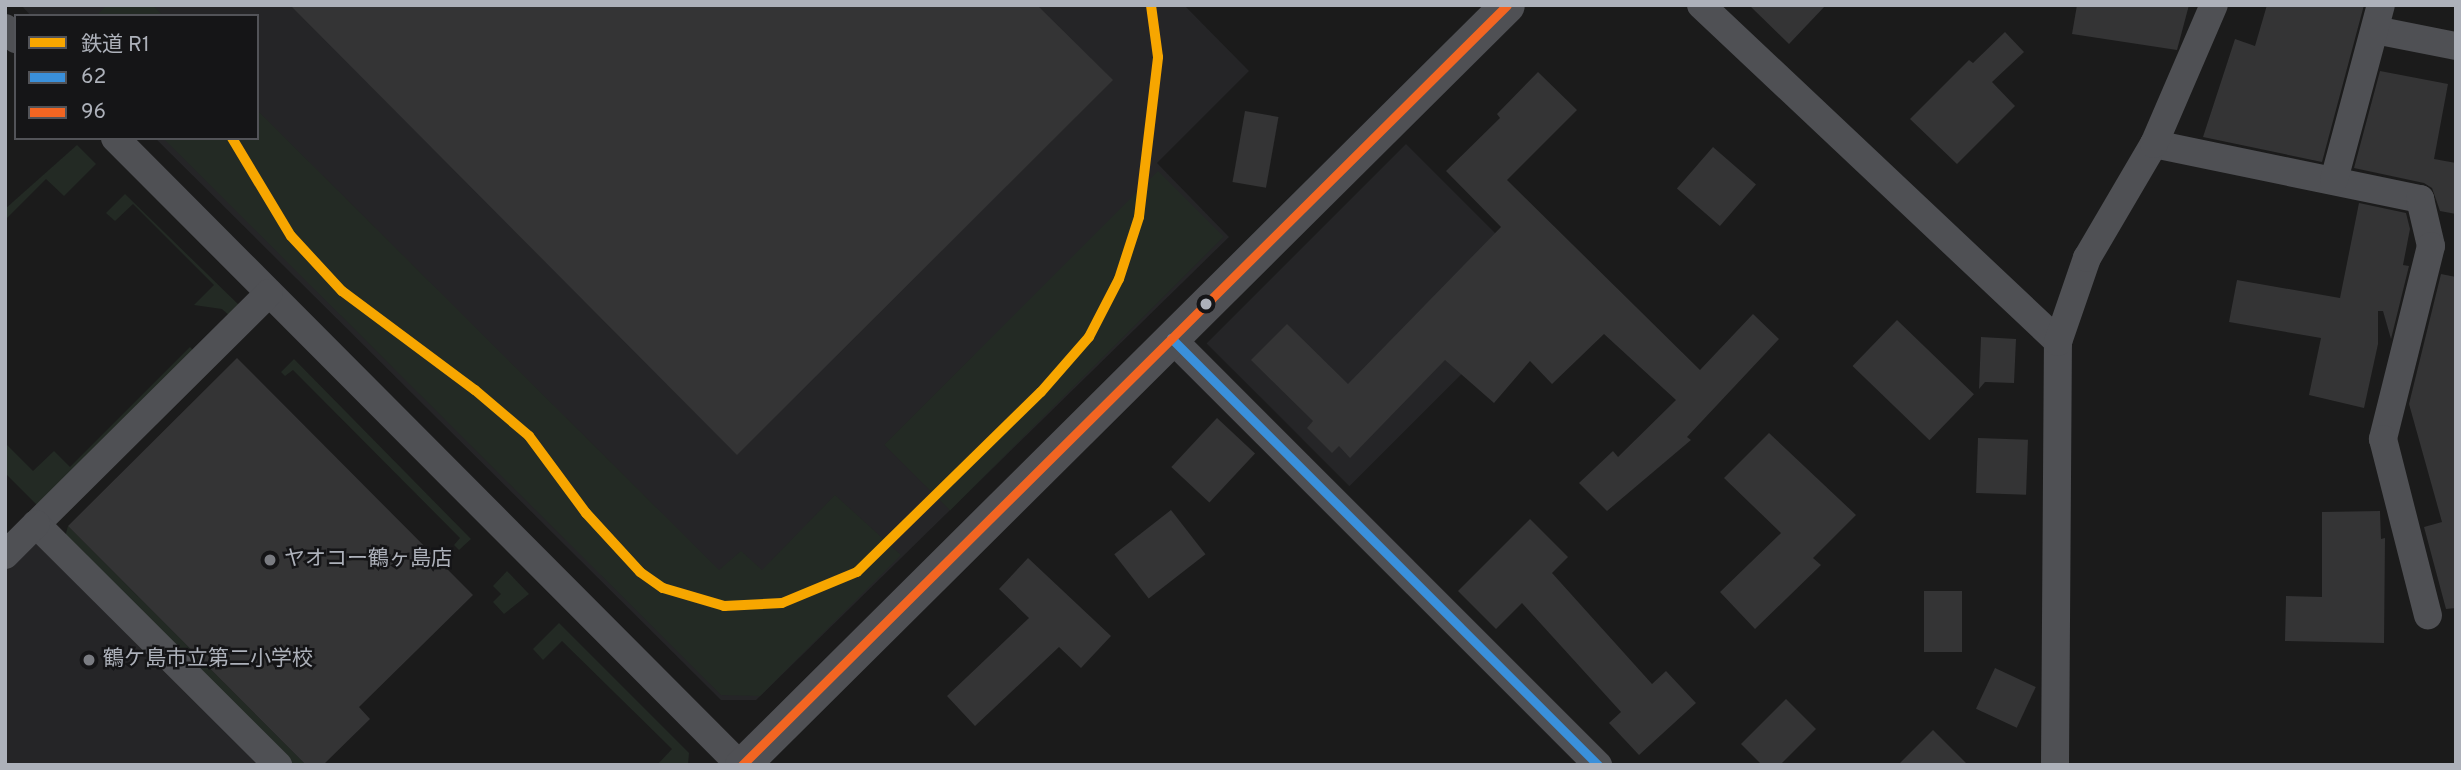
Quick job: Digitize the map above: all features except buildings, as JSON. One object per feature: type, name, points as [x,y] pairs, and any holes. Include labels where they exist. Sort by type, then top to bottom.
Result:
[{"type":"street","points":[[117,140],[741,765],[1507,5]]},
{"type":"street","points":[[1701,5],[2058,342]]},
{"type":"street","points":[[2055,765],[2058,342],[2087,258],[2154,144],[2214,5]]},
{"type":"street","points":[[2334,180],[2378,18],[2456,46]]},
{"type":"street","points":[[2154,144],[2420,199],[2431,246],[2383,439],[2428,615]]},
{"type":"street","points":[[5,555],[269,293]]},
{"type":"street","points":[[1171,338],[1598,765]]},
{"type":"street","points":[[36,524],[278,765]]},
{"type":"shaded area","points":[[21,5],[1184,5],[1249,71],[1157,163],[1229,237],[756,700],[721,700],[157,140],[259,140],[259,14],[29,14]]},
{"type":"shaded area","points":[[107,5],[153,5],[161,14],[98,14]]},
{"type":"shaded area","points":[[259,112],[719,570],[741,551],[762,570],[835,495],[901,555],[760,696],[721,695],[165,140],[259,140]]},
{"type":"shaded area","points":[[1406,144],[1549,287],[1349,486],[1207,343]]},
{"type":"shaded area","points":[[77,145],[96,164],[64,196],[46,179],[5,220],[5,209]]},
{"type":"shaded area","points":[[1158,171],[1224,237],[950,510],[884,445]]},
{"type":"shaded area","points":[[125,194],[241,307],[231,317],[222,309],[194,305],[214,285],[133,204],[115,221],[106,213]]},
{"type":"shaded area","points":[[190,347],[195,352],[38,506],[5,473],[5,443],[33,471],[54,451],[70,467]]},
{"type":"shaded area","points":[[294,359],[471,539],[459,550],[454,545],[460,538],[293,370],[285,376],[281,372]]},
{"type":"shaded area","name":"鶴ケ島市立第二小学校","points":[[36,524],[278,765],[5,765],[5,555]]},
{"type":"shaded area","points":[[68,526],[306,765],[294,765],[65,537]]},
{"type":"shaded area","points":[[507,571],[529,594],[504,614],[493,602],[501,594],[493,586]]},
{"type":"shaded area","points":[[559,623],[689,753],[688,765],[657,765],[672,749],[562,641],[543,660],[533,649]]},
{"type":"rail line","name":"R1","points":[[233,140],[291,236],[342,291],[475,390],[529,436],[586,513],[640,572],[663,588],[724,606],[782,603],[857,572],[1041,392],[1089,337],[1119,279],[1139,217],[1158,57],[1151,5]]},
{"type":"transit line","name":"96","points":[[742,765],[1507,5]]},
{"type":"transit line","name":"62","points":[[1171,338],[1598,765]]},
{"type":"place","name":"ヤオコー鶴ヶ島店","points":[[270,560]]},
{"type":"place","name":"鶴ケ島市立第二小学校","points":[[89,660]]}]
